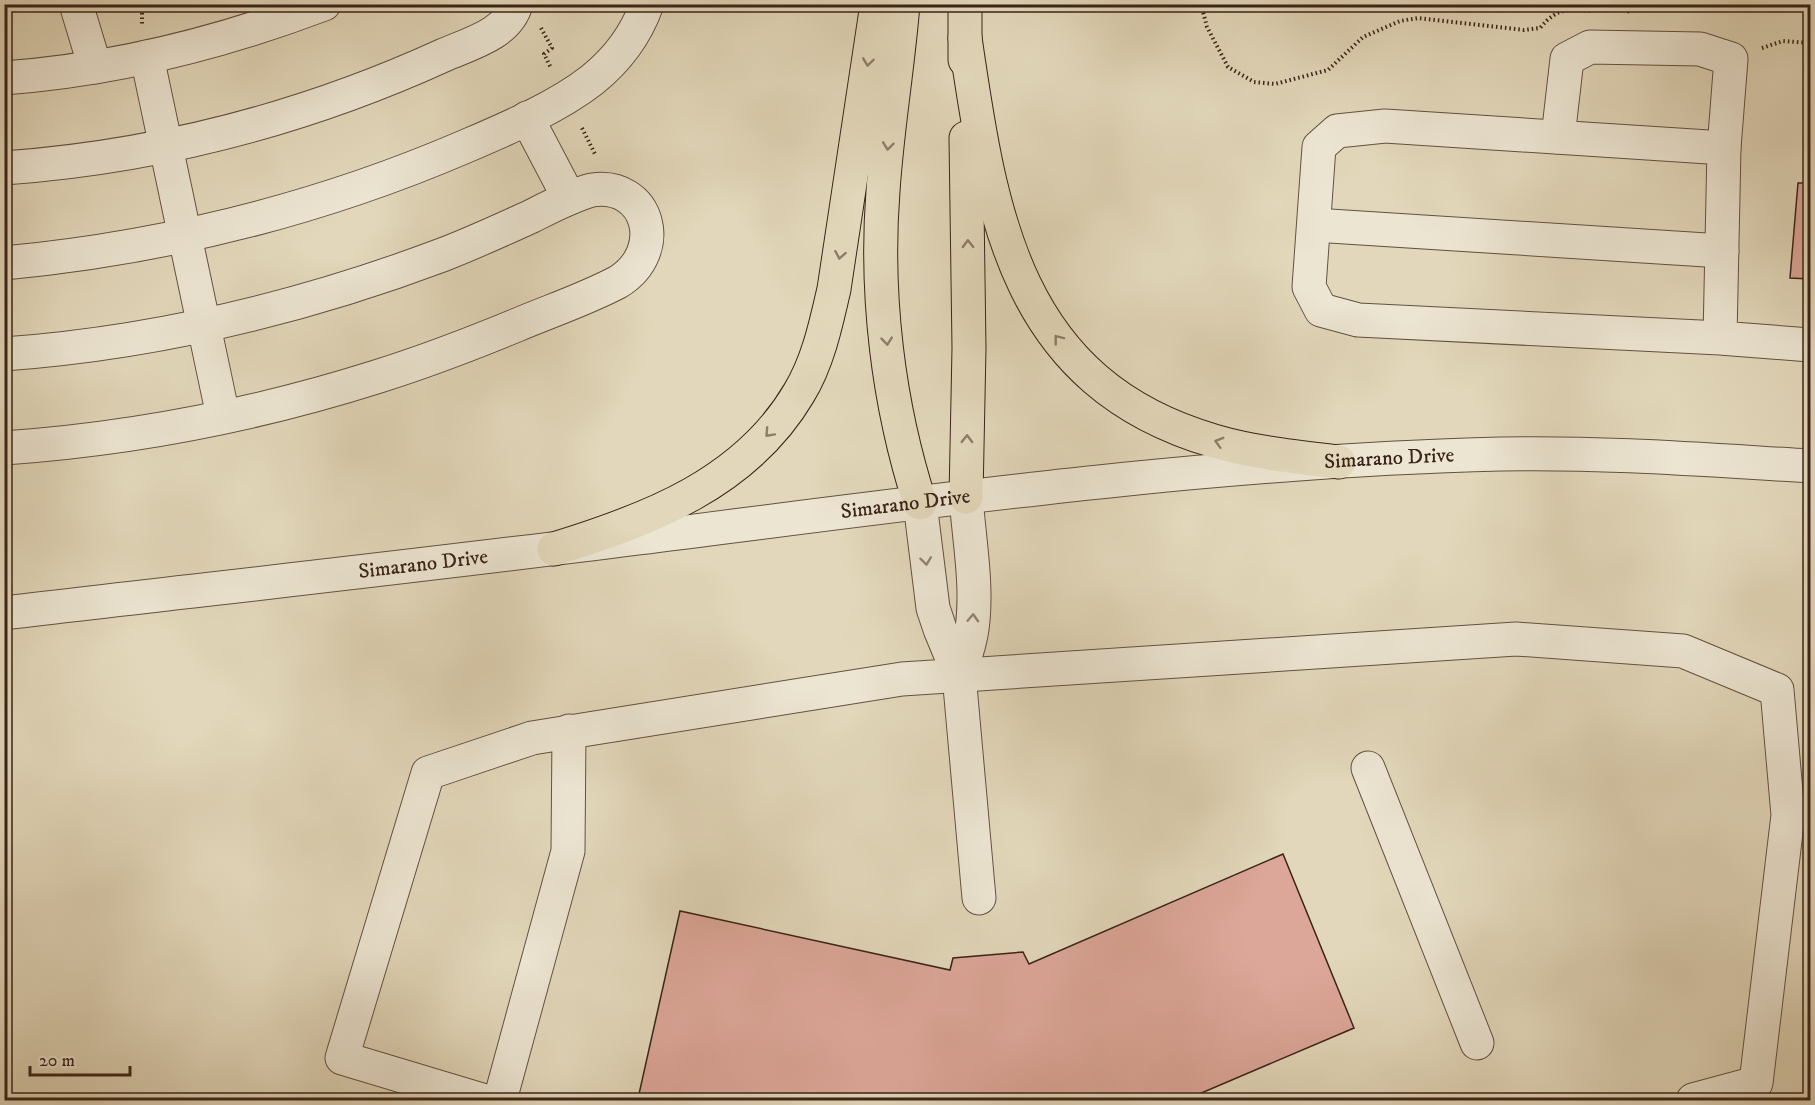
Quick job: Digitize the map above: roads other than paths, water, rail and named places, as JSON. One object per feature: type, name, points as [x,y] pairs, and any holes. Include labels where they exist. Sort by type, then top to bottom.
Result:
[{"type":"highway","points":[[554,549],[656,514],[716,480],[734,467],[763,439],[800,393],[823,336],[834,289],[877,4]]},
{"type":"highway","points":[[903,4],[883,190],[881,271],[897,421],[920,503]]},
{"type":"highway","points":[[965,4],[969,348],[966,497]]},
{"type":"highway","points":[[965,38],[990,180],[1007,243],[1037,310],[1069,353],[1092,376],[1120,397],[1181,429],[1211,440],[1254,451],[1339,462]]},
{"type":"street","points":[[76,4],[95,67]]},
{"type":"street","points":[[4,78],[95,67],[147,57],[228,36],[324,4]]},
{"type":"street","points":[[4,168],[78,161],[166,146],[283,117],[390,79],[459,49],[502,27],[509,20],[516,4]]},
{"type":"street","points":[[4,263],[99,252],[185,236],[276,214],[353,190],[438,158],[527,118],[582,87],[605,68],[631,38],[641,21],[647,4]]},
{"type":"street","points":[[1558,137],[1567,59],[1590,47],[1700,49],[1731,59],[1724,148],[1720,338]]},
{"type":"street","points":[[147,57],[223,416]]},
{"type":"street","points":[[527,118],[569,198]]},
{"type":"street","points":[[1724,148],[1385,126],[1337,131],[1319,147],[1309,287],[1321,310],[1358,320],[1720,338],[1810,345]]},
{"type":"street","points":[[4,354],[117,342],[204,326],[329,294],[444,254],[592,189],[610,190],[627,197],[640,210],[646,225],[647,243],[642,259],[625,278],[609,287],[487,337],[377,377],[223,416],[92,439],[4,448]]},
{"type":"street","points":[[1314,225],[1722,250]]},
{"type":"street","name":"Simarano Drive","points":[[4,613],[1163,475],[1445,456],[1539,454],[1635,456],[1810,466]]},
{"type":"street","points":[[959,675],[968,651],[973,607],[966,497]]},
{"type":"street","points":[[920,503],[933,608],[959,675],[979,898]]},
{"type":"street","points":[[482,1101],[342,1058],[428,773],[532,738],[902,679],[1516,639],[1683,651],[1777,690],[1788,815],[1756,1083],[1693,1101]]},
{"type":"street","points":[[500,1101],[568,851],[569,731]]},
{"type":"street","points":[[1368,768],[1477,1043]]}]
